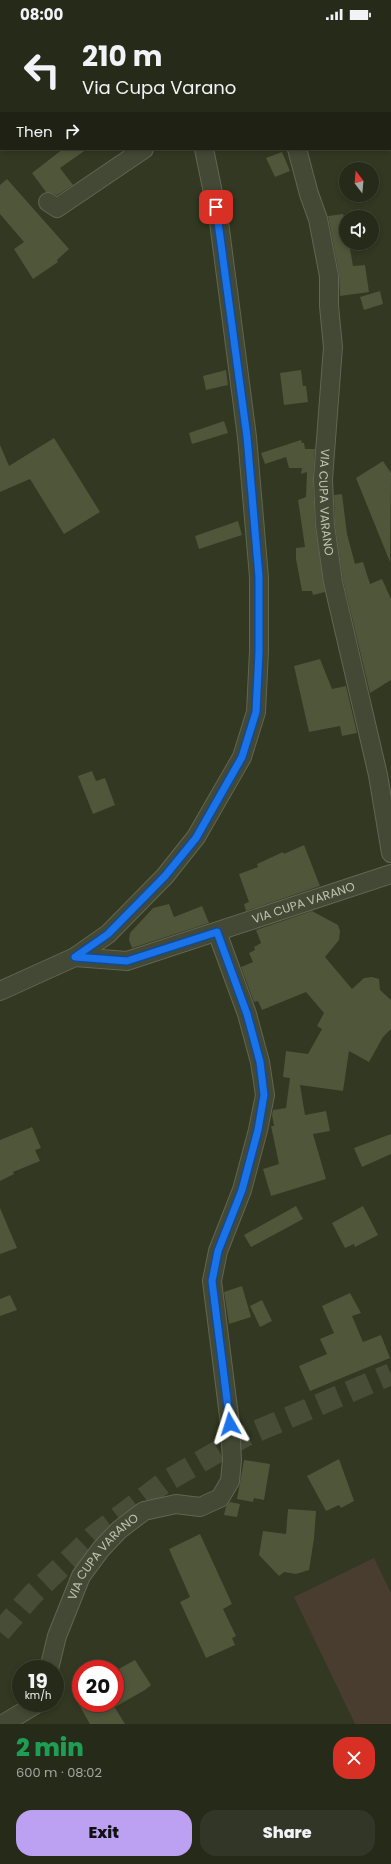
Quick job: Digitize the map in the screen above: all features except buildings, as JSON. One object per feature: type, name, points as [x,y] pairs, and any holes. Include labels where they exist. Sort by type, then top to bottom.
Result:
[{"type":"street","points":[[48,202],[57,208],[143,150]]},
{"type":"street","points":[[0,991],[75,957],[108,934],[165,876],[196,838],[242,757],[256,712],[259,652],[259,577],[247,437],[219,222],[204,150]]},
{"type":"street","name":"VIA CUPA VARANO","points":[[297,150],[309,194],[318,219],[329,276],[329,306],[333,347],[323,479],[326,525],[333,582],[378,775],[391,853]]},
{"type":"street","name":"VIA CUPA VARANO","points":[[75,957],[127,961],[391,874]]},
{"type":"street","name":"VIA CUPA VARANO","points":[[51,1660],[57,1636],[81,1576],[101,1549],[119,1530],[144,1511],[176,1504],[200,1507],[220,1498],[230,1481],[232,1460],[230,1424],[212,1281],[218,1251],[242,1190],[258,1130],[264,1095],[260,1062],[247,1014],[217,932]]},
{"type":"street","points":[[3,1724],[23,1712]]},
{"type":"shaded area","points":[[374,1558],[391,1593],[391,1724],[355,1724],[294,1597]]},
{"type":"tunnel","points":[[0,1632],[33,1594],[95,1535],[165,1482],[243,1437],[391,1374]]},
{"type":"route","points":[[216,207],[247,437],[259,577],[259,652],[256,712],[242,757],[196,838],[165,876],[108,934],[75,957],[127,961],[217,932],[247,1014],[260,1062],[264,1095],[258,1130],[242,1190],[218,1251],[212,1281],[230,1424]]}]
